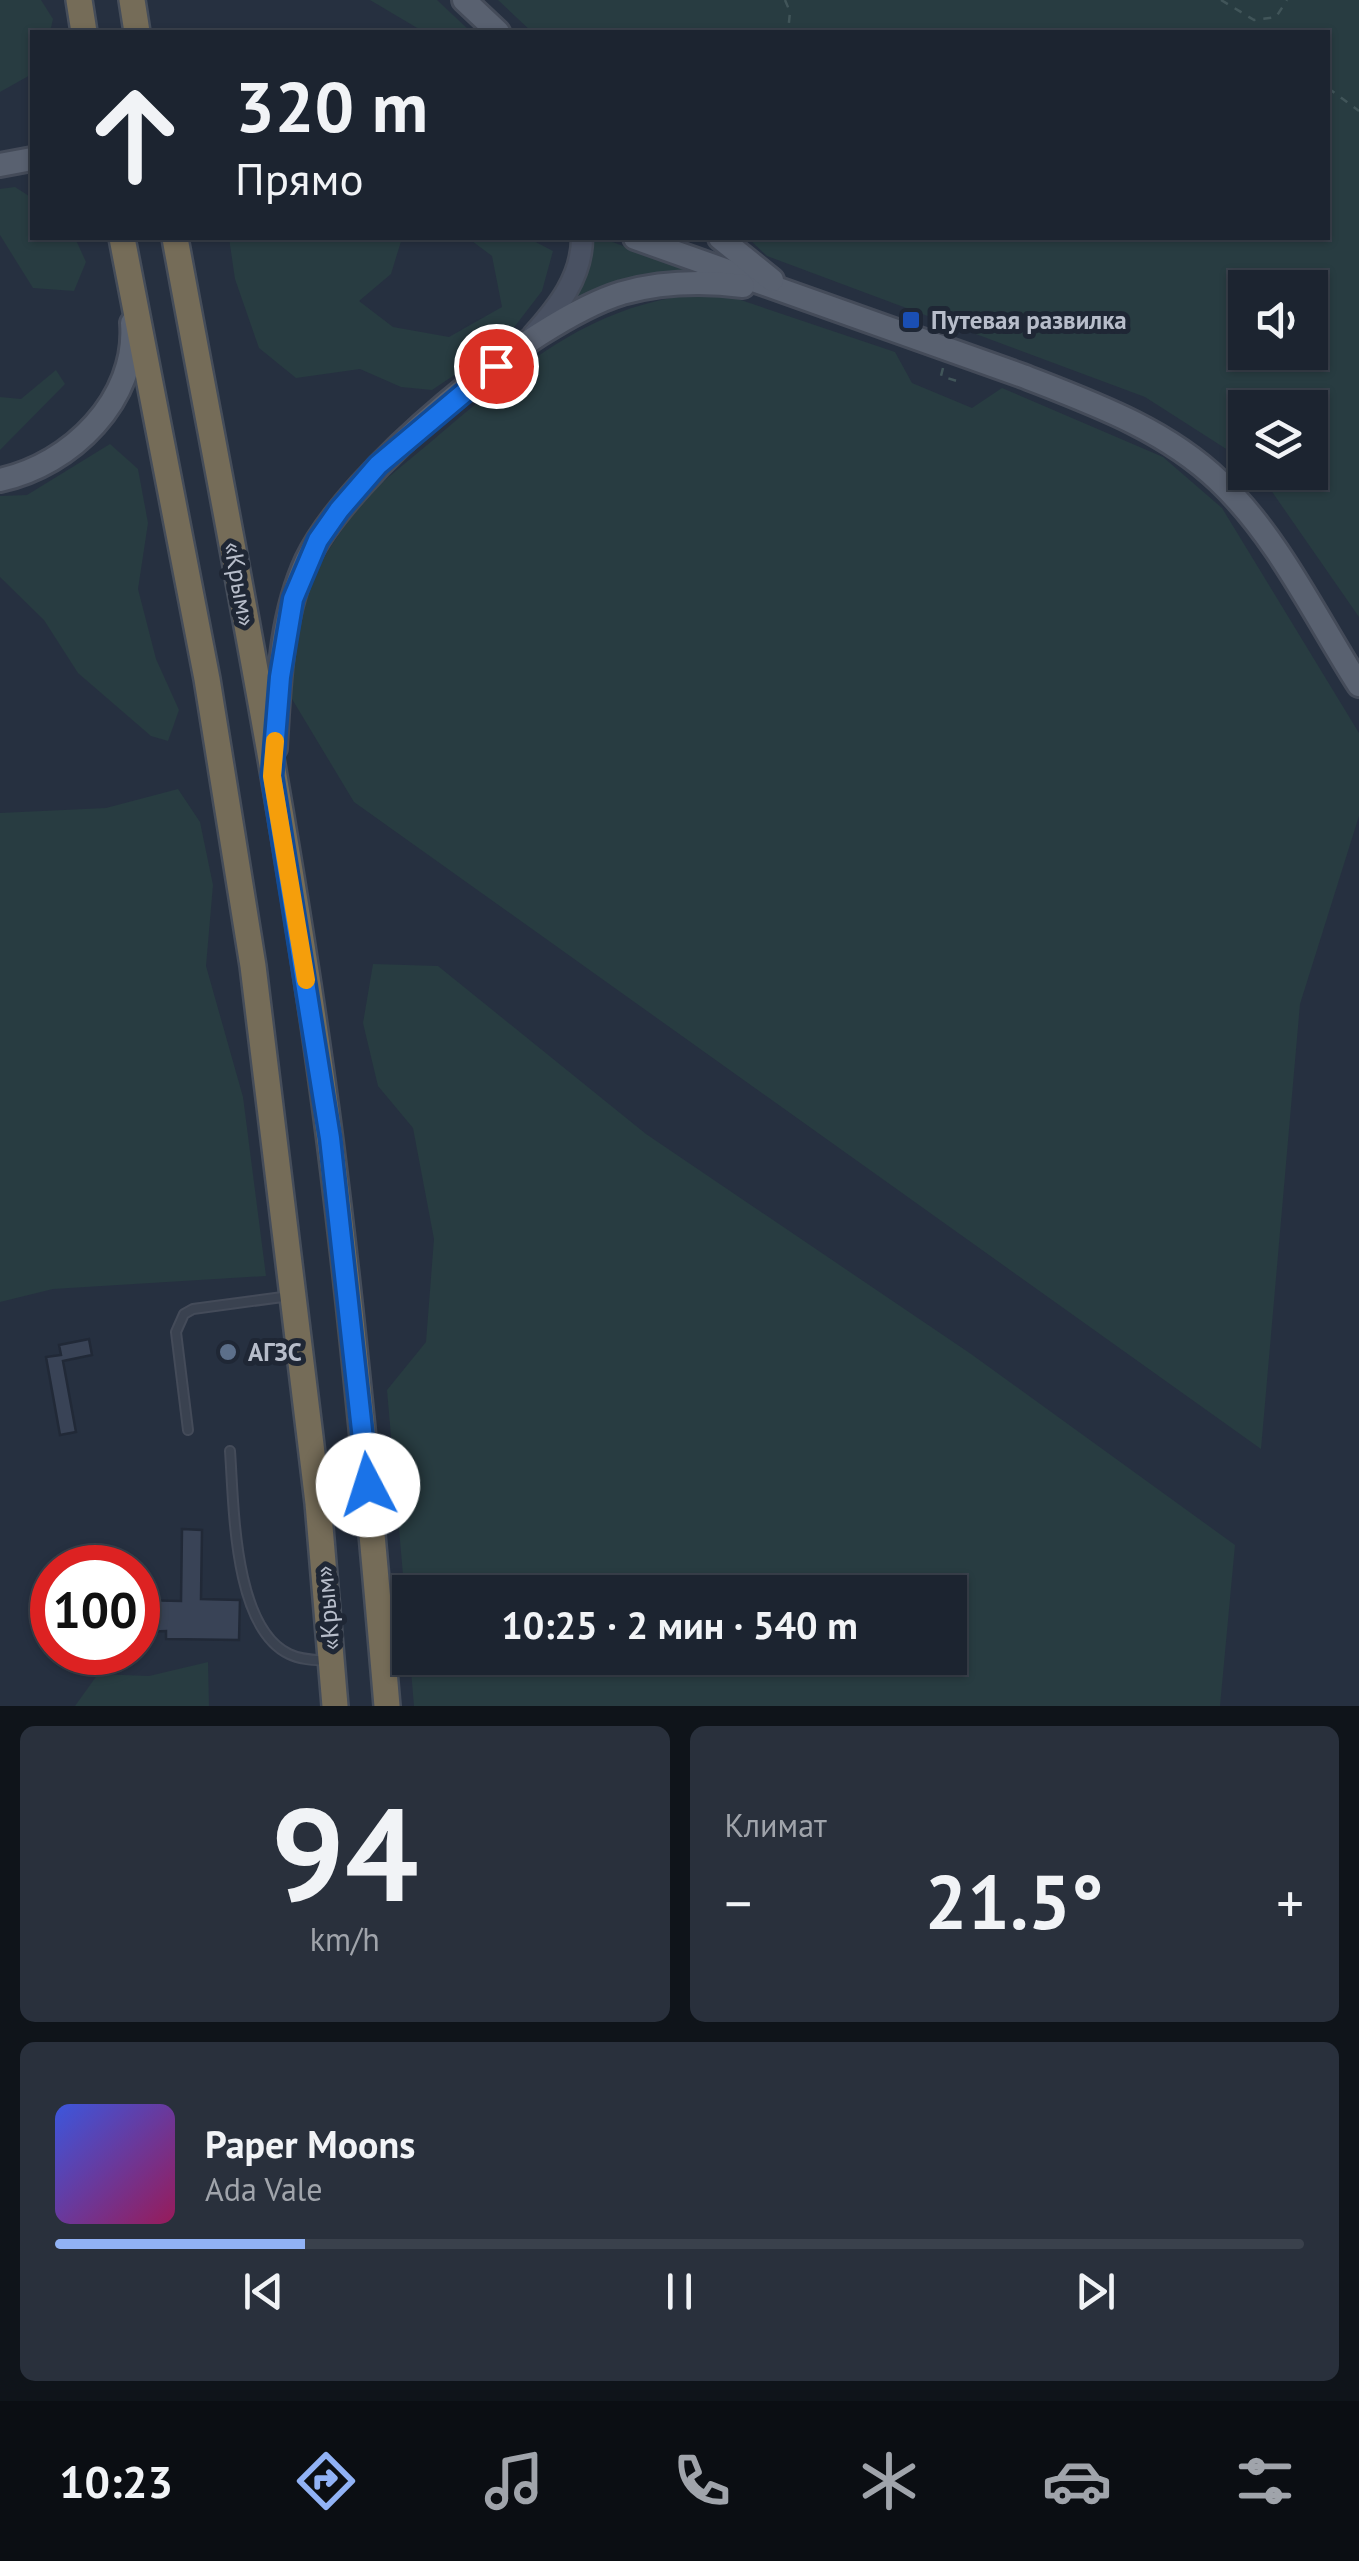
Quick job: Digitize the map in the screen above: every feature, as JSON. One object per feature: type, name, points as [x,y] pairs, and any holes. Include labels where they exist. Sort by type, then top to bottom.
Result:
[{"type":"highway","points":[[79,0],[84,30]]},
{"type":"highway","points":[[132,0],[137,30]]},
{"type":"highway","name":"«Крым»","points":[[122,240],[207,678],[252,966],[294,1296],[334,1701]]},
{"type":"highway","name":"«Крым»","points":[[175,240],[228,511],[330,1138],[362,1412],[387,1706]]},
{"type":"main road","points":[[464,0],[496,30]]},
{"type":"main road","points":[[0,165],[30,159]]},
{"type":"main road","points":[[641,240],[1084,400],[1180,450],[1220,482],[1254,522],[1359,685]]},
{"type":"main road","points":[[722,240],[786,292]]},
{"type":"main road","points":[[0,480],[26,472],[59,454],[94,425],[114,400],[132,348],[128,265]]},
{"type":"main road","points":[[272,776],[289,616],[303,569],[318,540],[359,486],[403,442],[525,344],[620,294],[650,287],[713,283],[786,292]]},
{"type":"street","points":[[525,344],[558,305],[574,277],[582,240]]},
{"type":"lane","points":[[188,1430],[176,1332],[184,1314],[193,1309],[294,1296]]},
{"type":"lane","points":[[230,1451],[238,1552],[258,1620],[267,1636],[292,1656],[332,1661]]},
{"type":"path","points":[[785,0],[790,12],[788,30]]},
{"type":"path","points":[[1220,0],[1254,20],[1276,17],[1287,0]]},
{"type":"path","points":[[1330,90],[1359,112]]},
{"type":"green space","points":[[0,0],[41,0],[53,19],[50,30],[30,30],[30,75],[0,92]]},
{"type":"green space","points":[[370,0],[437,0],[469,30],[421,30]]},
{"type":"green space","points":[[498,0],[1359,0],[1359,617],[1271,490],[1328,490],[1328,390],[1228,390],[1228,450],[1145,397],[767,256],[750,240],[1330,240],[1330,30],[530,30]]},
{"type":"green space","points":[[15,187],[30,197],[30,240],[76,240],[86,262],[74,291],[33,288],[0,235],[0,189]]},
{"type":"green space","points":[[229,240],[401,240],[391,274],[359,301],[393,327],[449,337],[502,307],[492,256],[471,240],[532,240],[553,251],[542,291],[502,343],[432,390],[401,387],[360,369],[296,378],[259,348],[235,279]]},
{"type":"green space","points":[[588,240],[607,240],[697,274],[560,312]]},
{"type":"green space","points":[[720,293],[895,352],[912,383],[972,408],[1002,388],[1163,457],[1222,508],[1359,733],[1359,816],[1300,1004],[1261,1449],[354,802],[289,694],[302,616],[314,575],[371,493],[503,382],[568,337],[638,306]]},
{"type":"green space","points":[[56,370],[65,384],[0,450],[0,397],[21,399]]},
{"type":"green space","points":[[110,444],[138,469],[148,523],[138,589],[156,659],[179,710],[168,741],[151,736],[78,673],[44,620],[0,577],[0,496],[27,495]]},
{"type":"green space","points":[[178,789],[200,822],[213,885],[206,966],[243,1097],[266,1276],[53,1289],[0,1302],[0,813],[106,808]]},
{"type":"green space","points":[[373,964],[438,966],[646,1134],[971,1354],[1235,1545],[1220,1706],[414,1706],[411,1675],[967,1675],[967,1575],[403,1575],[387,1390],[426,1342],[434,1239],[413,1128],[378,1086],[363,1023]]},
{"type":"green space","points":[[208,1662],[209,1706],[75,1706],[97,1675],[160,1673]]},
{"type":"building","points":[[89,1339],[92,1355],[63,1361],[76,1432],[60,1435],[46,1357],[61,1355],[59,1345]]},
{"type":"building","points":[[182,1529],[202,1530],[201,1599],[240,1600],[239,1640],[166,1639],[166,1631],[160,1631],[160,1601],[181,1601]]},
{"type":"slow traffic","points":[[275,741],[272,776],[306,980]]},
{"type":"place","name":"Путевая развилка","points":[[911,320]]},
{"type":"place","name":"АГЗС","points":[[228,1352]]},
{"type":"route","points":[[368,1485],[330,1138],[272,776],[280,677],[293,599],[318,540],[378,465],[496,366]]}]
